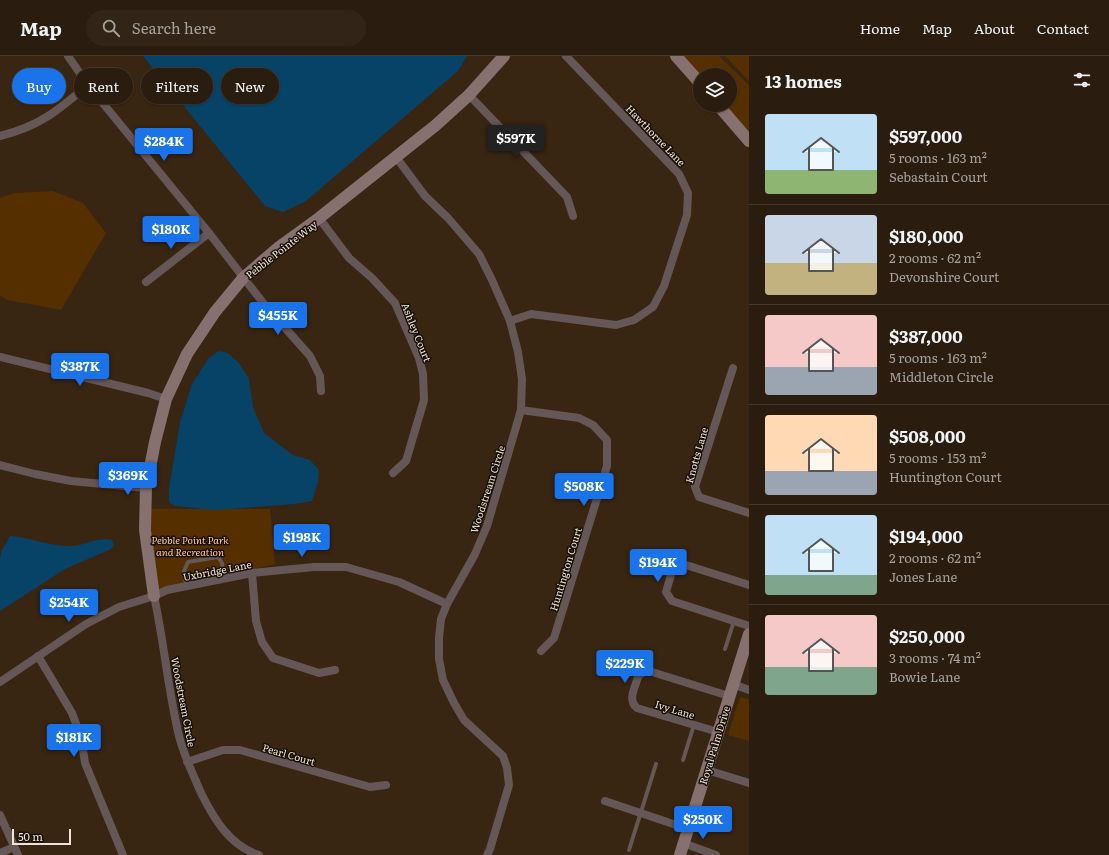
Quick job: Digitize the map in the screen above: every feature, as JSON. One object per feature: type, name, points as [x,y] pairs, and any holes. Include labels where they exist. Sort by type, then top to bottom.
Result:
[{"type":"street","points":[[68,56],[76,68]]},
{"type":"street","name":"Pebble Pointe Way","points":[[154,596],[145,530],[146,488],[154,442],[166,399],[187,354],[215,312],[243,278],[279,247],[319,218],[436,125],[469,95],[504,56]]},
{"type":"street","name":"Hawthorne Lane","points":[[510,321],[531,314],[616,325],[634,320],[653,307],[664,286],[687,215],[688,193],[679,174],[566,56]]},
{"type":"street","points":[[676,56],[693,75]]},
{"type":"street","points":[[469,95],[567,197],[573,216]]},
{"type":"street","points":[[0,136],[16,132],[39,122],[55,112],[74,96]]},
{"type":"street","points":[[104,104],[209,233],[264,304],[310,356],[320,376],[321,391]]},
{"type":"street","points":[[724,112],[749,142]]},
{"type":"street","name":"Woodstream Circle","points":[[396,157],[425,196],[448,218],[479,254],[510,321],[518,352],[522,379],[521,410],[487,526],[475,554],[447,604],[441,620],[438,638],[438,659],[443,680],[454,703],[464,720],[503,756],[507,768],[509,785],[487,855]]},
{"type":"street","name":"Ashley Court","points":[[319,218],[349,258],[372,278],[395,303],[419,358],[423,374],[424,400],[406,461],[393,474]]},
{"type":"street","points":[[146,282],[209,233]]},
{"type":"street","points":[[0,357],[148,393],[166,399]]},
{"type":"street","name":"Knotts Lane","points":[[734,368],[695,487],[699,497],[749,513]]},
{"type":"street","name":"Huntington Court","points":[[521,410],[579,418],[594,424],[607,440],[607,466],[554,638],[541,651]]},
{"type":"street","points":[[0,465],[71,481],[146,488]]},
{"type":"street","points":[[749,585],[686,565],[673,568],[666,592],[672,601],[749,626]]},
{"type":"street","name":"Uxbridge Lane","points":[[0,682],[86,624],[118,607],[154,596],[167,590],[252,573],[314,567],[346,567],[399,582],[447,604]]},
{"type":"street","points":[[252,573],[256,621],[262,642],[273,658],[319,672],[335,670]]},
{"type":"street","name":"Woodstream Circle","points":[[154,596],[172,705],[179,738],[187,762],[209,810],[225,834],[254,854]]},
{"type":"street","name":"Royal Palm Drive","points":[[682,849],[749,634]]},
{"type":"street","points":[[38,656],[72,713],[81,736],[85,763],[123,855]]},
{"type":"street","points":[[640,674],[645,671],[652,672],[729,696]]},
{"type":"street","name":"Ivy Lane","points":[[640,674],[631,699],[637,708],[718,732]]},
{"type":"street","points":[[733,684],[749,690]]},
{"type":"street","name":"Pearl Court","points":[[187,762],[224,750],[240,750],[370,787],[386,785]]},
{"type":"street","points":[[707,770],[749,783]]},
{"type":"street","points":[[606,801],[688,829]]},
{"type":"street","points":[[0,815],[18,855]]},
{"type":"street","points":[[0,853],[14,846]]},
{"type":"street","points":[[682,849],[716,855]]},
{"type":"lane","points":[[186,586],[184,571],[188,562],[218,557],[222,563],[223,579]]},
{"type":"lane","points":[[725,649],[734,621]]},
{"type":"lane","points":[[617,654],[640,674]]},
{"type":"lane","points":[[683,760],[694,725]]},
{"type":"lane","points":[[629,850],[656,764]]},
{"type":"green space","points":[[671,56],[719,56],[731,68],[693,68],[693,70]]},
{"type":"green space","points":[[725,56],[749,56],[749,81],[737,68]]},
{"type":"green space","points":[[737,73],[749,85],[749,142],[722,112],[737,112]]},
{"type":"green space","points":[[53,191],[83,203],[106,233],[61,310],[7,300],[0,295],[0,198],[14,193]]},
{"type":"green space","name":"Pebble Point Park and Recreation","points":[[149,509],[270,509],[275,564],[157,590]]},
{"type":"green space","points":[[740,697],[749,699],[749,741],[728,735]]},
{"type":"water","points":[[143,56],[467,56],[458,71],[306,201],[283,212],[265,206],[182,104],[213,104],[213,68],[153,68]]},
{"type":"water","points":[[218,351],[228,353],[239,363],[249,379],[253,407],[264,433],[293,455],[310,460],[319,470],[318,482],[312,501],[295,504],[214,510],[175,506],[169,501],[169,488],[180,422],[192,384],[208,359]]},
{"type":"water","points":[[10,536],[65,546],[106,539],[112,540],[114,546],[109,550],[65,569],[0,611],[0,558],[2,550]]}]
